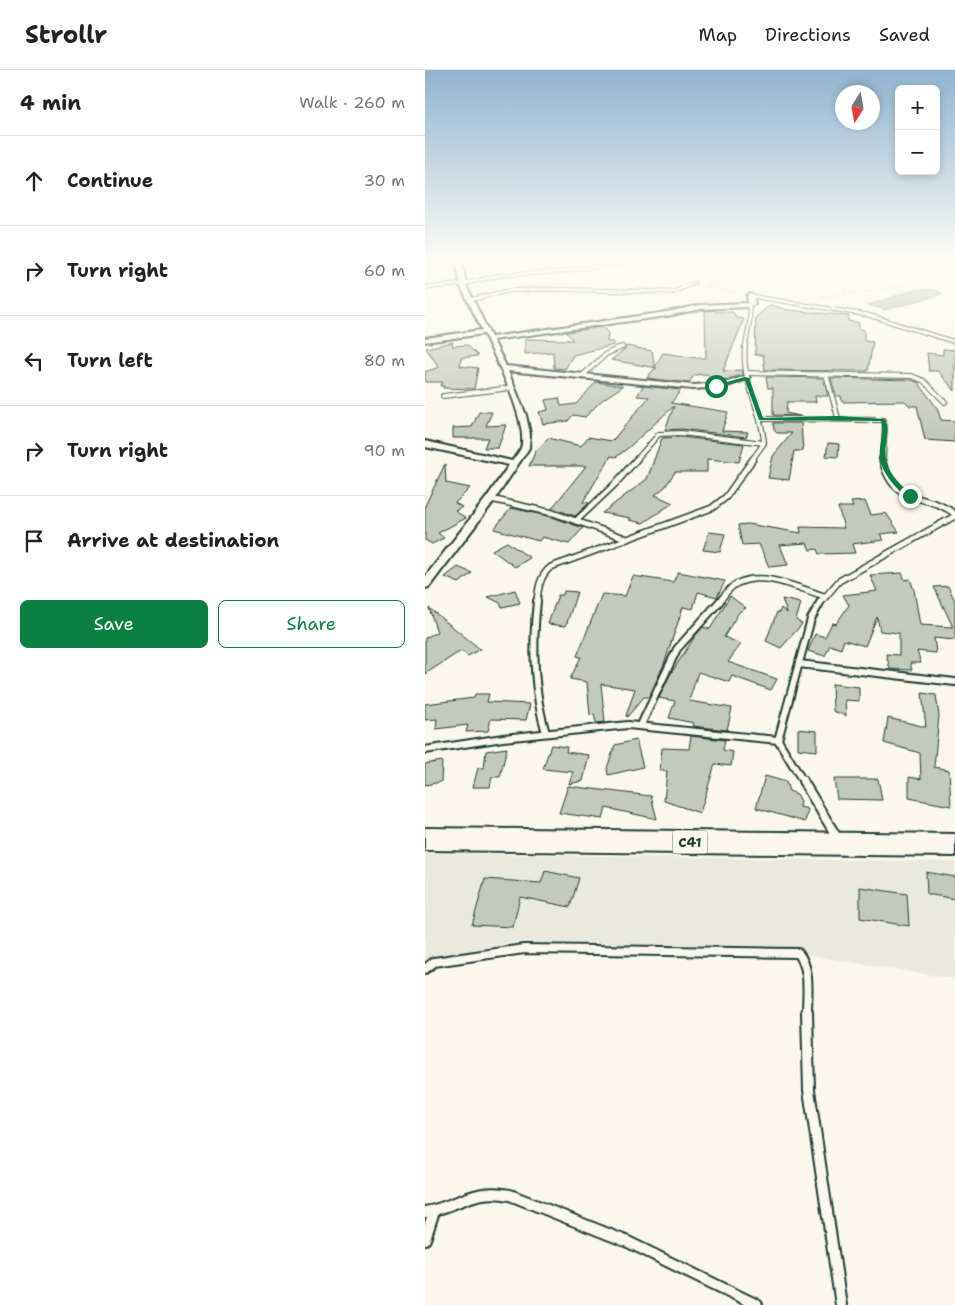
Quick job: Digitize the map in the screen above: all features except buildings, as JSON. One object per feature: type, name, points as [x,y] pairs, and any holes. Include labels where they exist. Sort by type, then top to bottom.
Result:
[{"type":"main road","name":"C41","points":[[425,839],[955,845]]},
{"type":"street","points":[[425,584],[491,499],[515,464],[528,440],[525,424],[503,368],[478,318]]},
{"type":"street","points":[[425,340],[636,318]]},
{"type":"street","points":[[503,368],[700,387],[725,385],[746,376]]},
{"type":"street","points":[[425,444],[515,464]]},
{"type":"lane","points":[[546,733],[536,692],[534,667],[537,590],[543,574],[549,567],[625,538],[704,512],[719,503],[763,443],[761,419],[746,376],[743,358],[752,318]]},
{"type":"lane","points":[[876,318],[955,342]]},
{"type":"lane","points":[[582,376],[600,358],[613,349],[623,347]]},
{"type":"lane","points":[[826,374],[838,418]]},
{"type":"lane","points":[[746,376],[900,375],[919,378],[945,402]]},
{"type":"lane","points":[[443,396],[511,388]]},
{"type":"lane","points":[[761,419],[838,418],[883,420],[885,424],[882,456],[885,467],[895,483],[910,496],[939,502],[955,515],[839,581],[824,596],[811,620],[778,740],[842,844]]},
{"type":"lane","points":[[576,521],[615,484],[659,434],[681,433],[763,443]]},
{"type":"lane","points":[[491,499],[540,510],[625,538]]},
{"type":"lane","points":[[641,725],[677,648],[735,583],[755,579],[773,580],[824,596]]},
{"type":"lane","points":[[799,664],[955,682]]},
{"type":"lane","points":[[425,750],[546,733],[599,727],[641,725],[778,740]]},
{"type":"lane","points":[[425,968],[434,962],[524,949],[798,953],[804,960],[806,969],[809,1090],[841,1305]]},
{"type":"lane","points":[[425,1239],[430,1212],[466,1195],[488,1191],[520,1198],[635,1244],[757,1305]]},
{"type":"shaded area","points":[[425,853],[955,862],[955,979],[789,952],[524,949],[465,957],[425,969]]},
{"type":"route","points":[[716,386],[746,378],[761,419],[879,418],[883,420],[885,424],[882,456],[885,467],[895,483],[910,496]]}]
